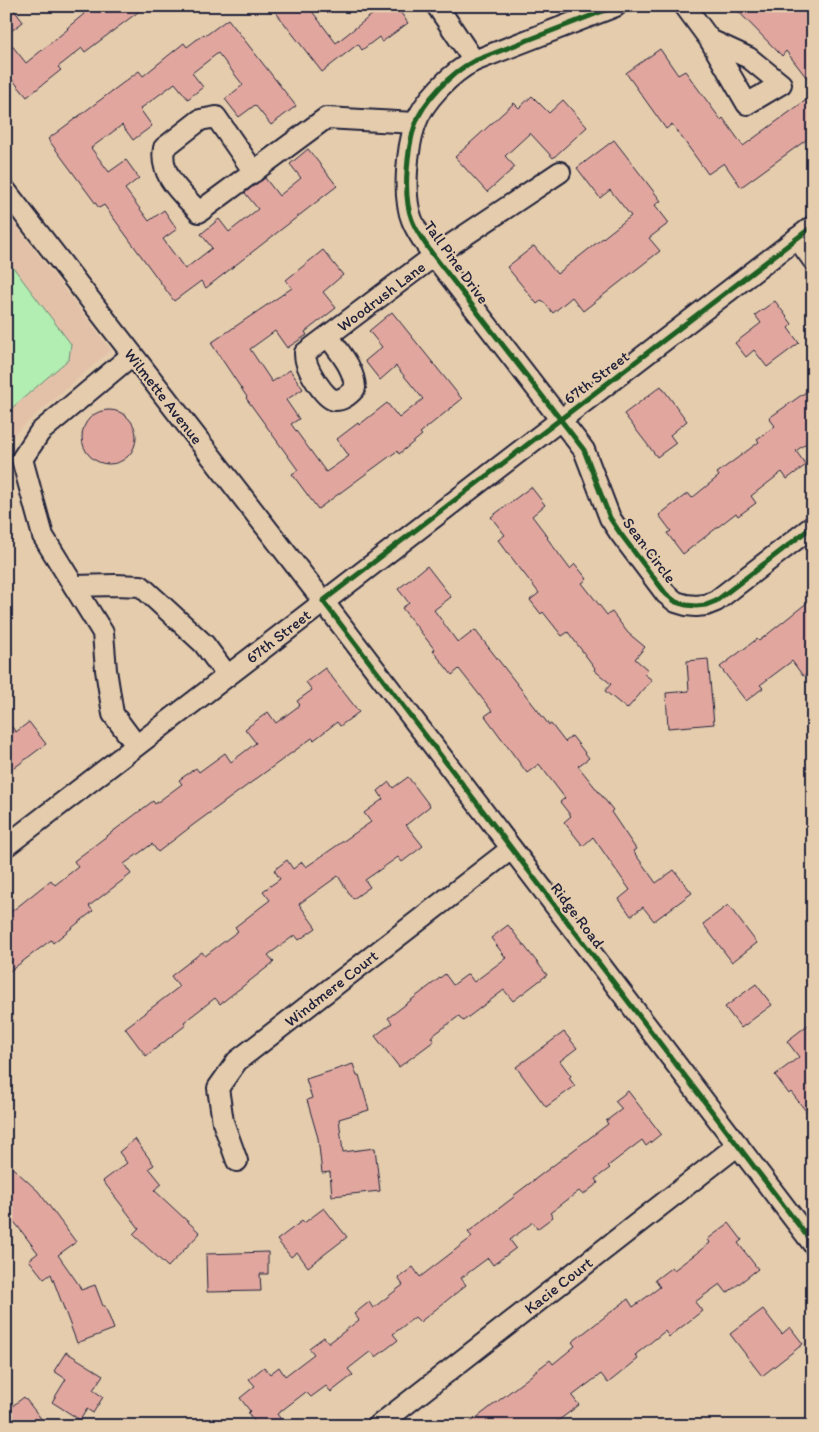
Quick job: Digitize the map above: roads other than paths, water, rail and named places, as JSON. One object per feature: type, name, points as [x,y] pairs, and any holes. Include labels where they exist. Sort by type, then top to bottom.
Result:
[{"type":"street","points":[[437,6],[474,62]]},
{"type":"street","name":"Tall Pine Drive","points":[[560,420],[421,237],[412,220],[407,200],[408,150],[415,123],[428,101],[442,84],[457,71],[474,62],[616,6]]},
{"type":"street","points":[[685,6],[710,40]]},
{"type":"street","points":[[254,172],[216,118],[200,120],[164,148],[162,158],[170,182],[199,212],[254,172],[326,118],[415,123]]},
{"type":"street","name":"Woodrush Lane","points":[[328,336],[434,256],[560,172]]},
{"type":"street","name":"Wilmette Avenue","points":[[6,191],[323,602]]},
{"type":"street","name":"67th Street","points":[[6,846],[813,226]]},
{"type":"street","points":[[797,238],[813,260]]},
{"type":"street","points":[[132,355],[40,432],[22,459],[43,536],[103,632],[106,670],[113,714],[136,745]]},
{"type":"street","name":"Sean Circle","points":[[560,420],[584,450],[610,518],[666,594],[676,602],[696,606],[716,601],[813,526]]},
{"type":"street","points":[[74,586],[141,586],[204,644],[227,675]]},
{"type":"street","name":"Ridge Road","points":[[323,602],[813,1244]]},
{"type":"street","name":"Windmere Court","points":[[237,1161],[223,1122],[218,1088],[236,1061],[511,849]]},
{"type":"street","name":"Kacie Court","points":[[378,1426],[738,1145]]}]
